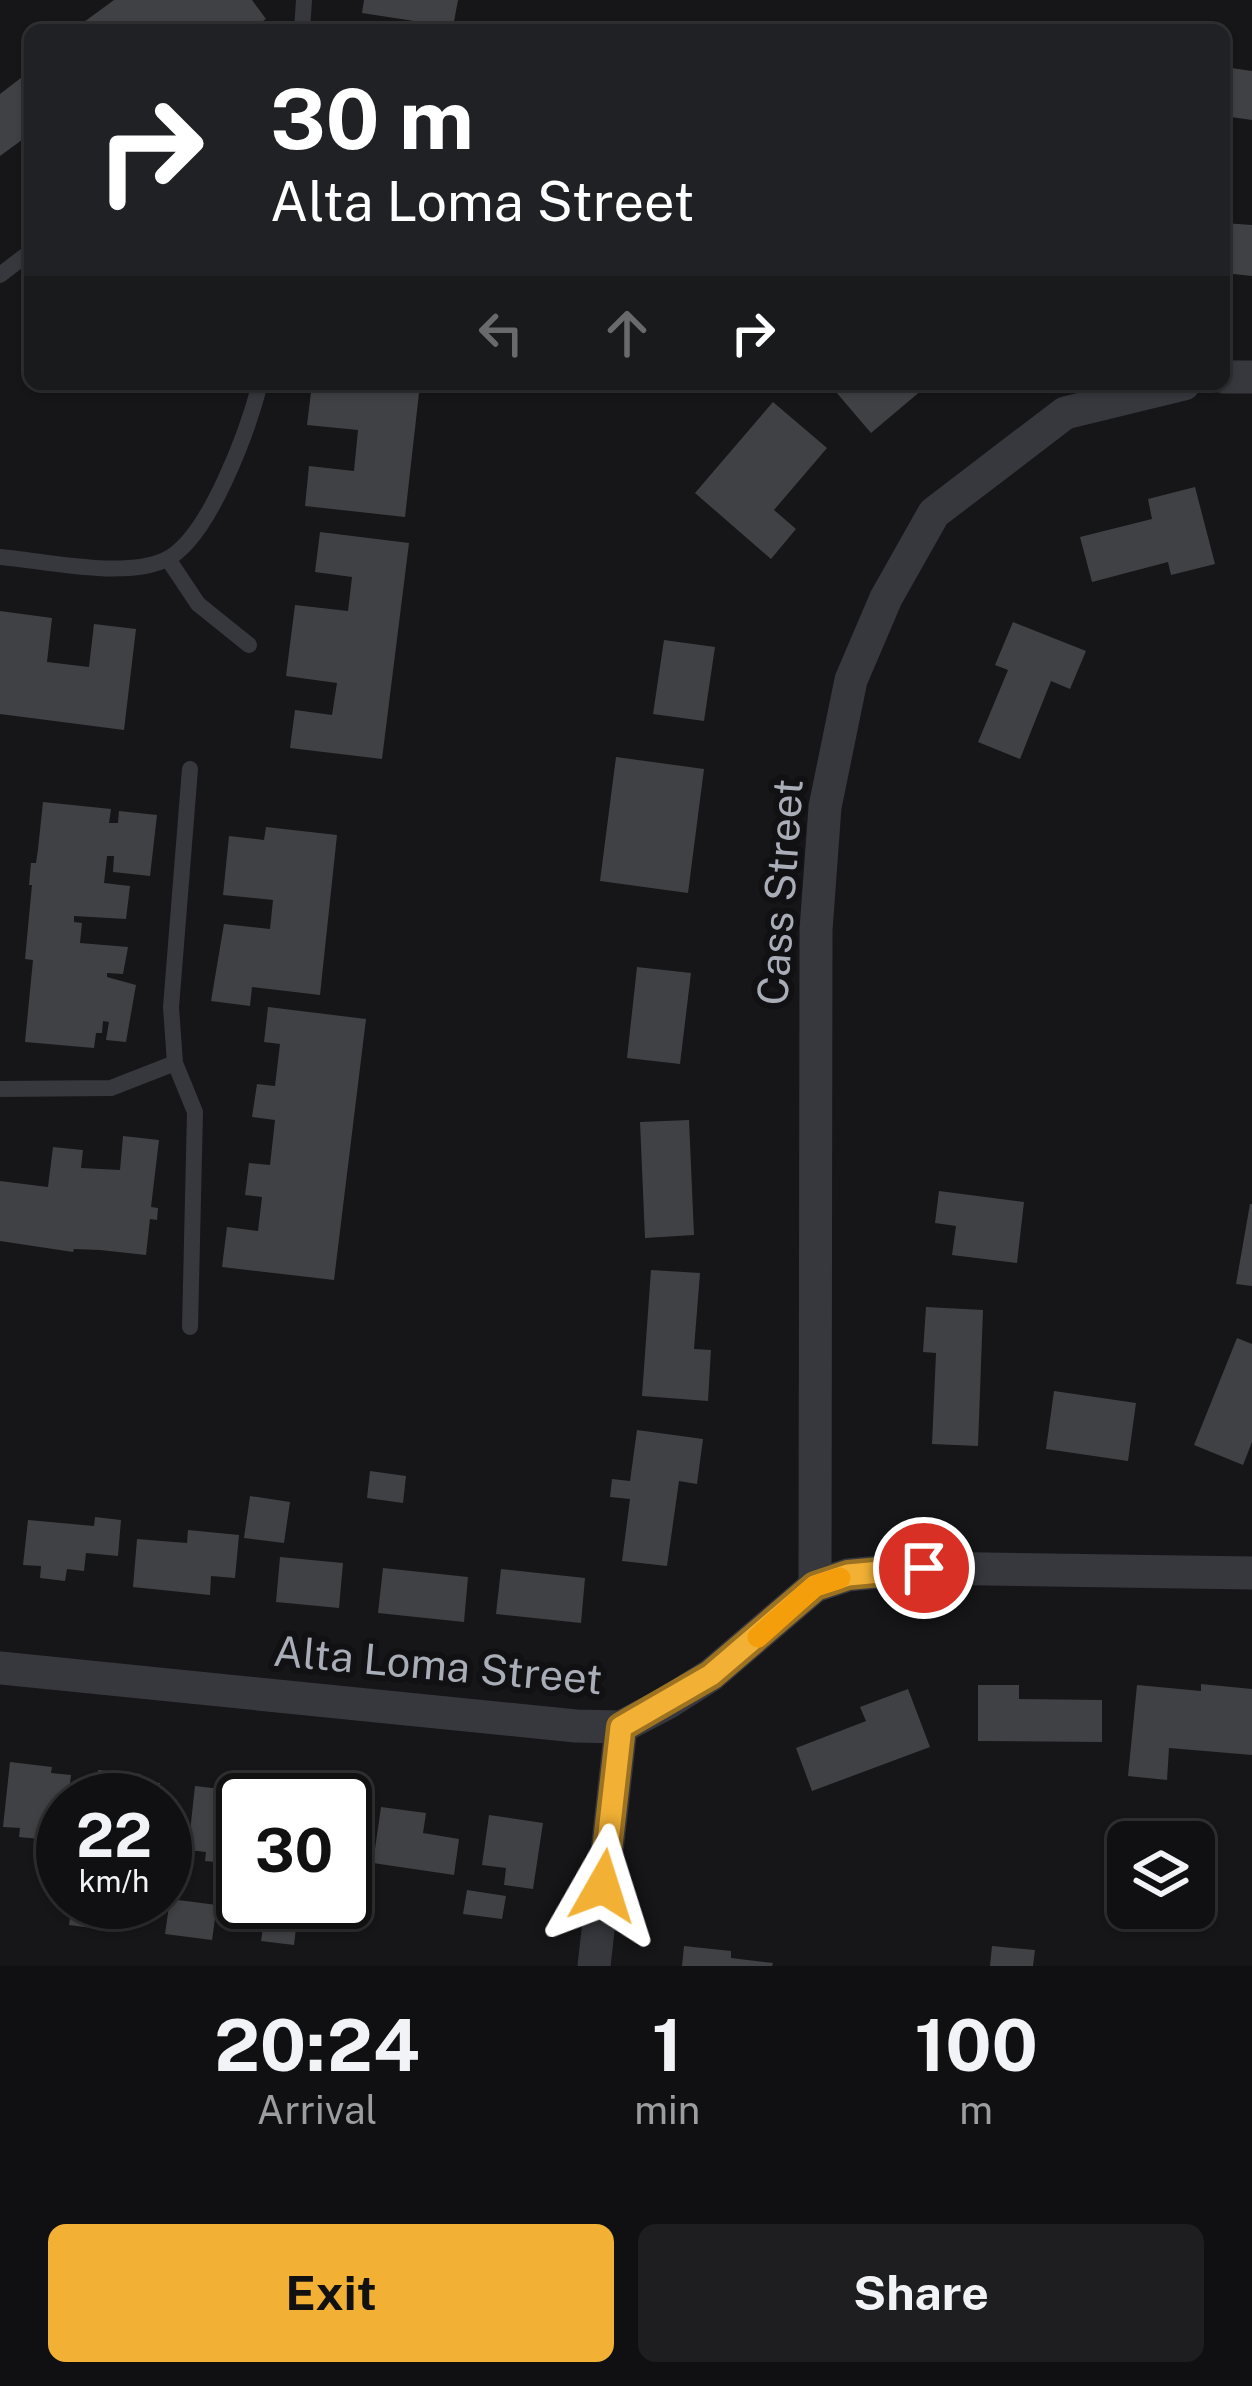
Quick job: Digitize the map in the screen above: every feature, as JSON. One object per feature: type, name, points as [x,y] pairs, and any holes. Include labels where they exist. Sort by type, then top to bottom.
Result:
[{"type":"street","name":"Cass Street","points":[[815,1586],[816,930],[825,807],[851,680],[886,598],[934,513],[1066,413],[1160,390]]},
{"type":"street","name":"Alta Loma Street","points":[[0,1668],[621,1727],[711,1675],[815,1586],[848,1575],[924,1568],[1252,1573]]},
{"type":"street","points":[[594,1966],[621,1727]]},
{"type":"lane","points":[[0,275],[24,257]]},
{"type":"lane","points":[[0,557],[124,568],[168,559],[209,514],[250,421],[258,390]]},
{"type":"lane","points":[[168,559],[198,604],[249,645]]},
{"type":"lane","points":[[190,769],[171,1007],[175,1063],[195,1112],[190,1328]]},
{"type":"lane","points":[[0,1089],[111,1088],[175,1063]]},
{"type":"building","points":[[114,0],[252,0],[266,19],[259,24],[81,24]]},
{"type":"building","points":[[364,0],[458,0],[454,24],[362,13]]},
{"type":"building","points":[[1230,68],[1252,71],[1252,120],[1230,117]]},
{"type":"building","points":[[24,76],[24,138],[0,156],[0,94]]},
{"type":"building","points":[[1230,223],[1252,225],[1252,276],[1230,274]]},
{"type":"building","points":[[311,390],[419,390],[405,517],[305,506],[309,466],[354,471],[358,430],[307,425]]},
{"type":"building","points":[[838,390],[922,390],[871,433]]},
{"type":"building","points":[[773,402],[827,448],[774,510],[796,529],[771,559],[695,493]]},
{"type":"building","points":[[1195,487],[1215,564],[1171,575],[1168,562],[1092,582],[1080,537],[1152,519],[1148,499]]},
{"type":"building","points":[[320,532],[409,543],[382,759],[290,748],[295,710],[332,715],[337,683],[286,676],[295,605],[348,611],[352,577],[315,572]]},
{"type":"building","points":[[0,611],[52,618],[47,662],[89,667],[94,624],[136,629],[124,730],[0,714]]},
{"type":"building","points":[[1013,622],[1086,651],[1070,689],[1051,681],[1020,759],[978,742],[1008,670],[995,665]]},
{"type":"building","points":[[664,640],[715,647],[704,721],[653,714]]},
{"type":"building","points":[[616,757],[704,769],[688,893],[600,881]]},
{"type":"building","points":[[43,802],[111,809],[109,823],[118,823],[119,811],[157,815],[150,876],[113,872],[114,856],[107,856],[104,883],[130,886],[126,919],[74,916],[74,922],[82,923],[80,943],[128,947],[123,974],[107,973],[107,977],[136,985],[126,1042],[106,1040],[109,1022],[103,1021],[94,1048],[25,1042],[33,960],[25,959],[29,885]]},
{"type":"building","points":[[266,827],[337,835],[320,995],[252,987],[250,1006],[211,1001],[224,924],[270,929],[273,900],[223,895],[229,836],[264,840]]},
{"type":"building","points":[[637,967],[691,973],[680,1064],[627,1058]]},
{"type":"building","points":[[268,1007],[366,1019],[334,1280],[222,1267],[227,1227],[258,1231],[262,1197],[245,1195],[249,1163],[270,1165],[275,1120],[252,1117],[257,1084],[275,1086],[280,1044],[264,1042]]},
{"type":"building","points":[[689,1120],[694,1235],[645,1238],[640,1122]]},
{"type":"building","points":[[123,1136],[159,1140],[151,1207],[158,1208],[157,1220],[150,1219],[146,1255],[73,1252],[0,1241],[0,1181],[48,1187],[53,1147],[83,1150],[81,1168],[120,1170]]},
{"type":"building","points":[[939,1191],[1024,1202],[1017,1263],[952,1255],[956,1226],[935,1223]]},
{"type":"building","points":[[1252,1204],[1252,1286],[1236,1284]]},
{"type":"building","points":[[651,1270],[700,1273],[694,1349],[711,1350],[708,1401],[642,1396]]},
{"type":"building","points":[[926,1307],[983,1310],[978,1446],[932,1444],[936,1353],[923,1352]]},
{"type":"building","points":[[1237,1338],[1252,1344],[1252,1442],[1243,1465],[1194,1445]]},
{"type":"building","points":[[1054,1391],[1136,1403],[1128,1461],[1046,1449]]},
{"type":"building","points":[[637,1430],[703,1439],[697,1484],[679,1481],[667,1566],[622,1561],[630,1499],[610,1497],[612,1479],[630,1481]]},
{"type":"building","points":[[370,1471],[406,1476],[403,1503],[367,1498]]},
{"type":"building","points":[[250,1496],[290,1502],[284,1543],[244,1538]]},
{"type":"building","points":[[95,1517],[121,1520],[118,1556],[86,1553],[84,1571],[67,1569],[65,1581],[40,1578],[41,1566],[23,1565],[28,1520],[94,1526]]},
{"type":"building","points":[[188,1530],[239,1535],[235,1578],[211,1576],[210,1595],[133,1587],[137,1539],[187,1543]]},
{"type":"building","points":[[280,1557],[343,1563],[339,1608],[276,1602]]},
{"type":"building","points":[[383,1568],[468,1577],[464,1622],[378,1613]]},
{"type":"building","points":[[501,1569],[585,1578],[581,1623],[496,1614]]},
{"type":"building","points":[[1201,1684],[1252,1689],[1252,1755],[1169,1748],[1167,1780],[1128,1776],[1137,1685],[1201,1691]]},
{"type":"building","points":[[978,1685],[1019,1685],[1019,1699],[1102,1700],[1102,1742],[978,1741]]},
{"type":"building","points":[[908,1689],[930,1747],[812,1791],[796,1748],[866,1721],[860,1707]]},
{"type":"building","points":[[10,1762],[52,1767],[51,1773],[36,1773],[36,1839],[19,1837],[20,1828],[3,1827]]},
{"type":"building","points":[[195,1786],[216,1788],[216,1862],[205,1861],[206,1852],[192,1850]]},
{"type":"building","points":[[381,1807],[426,1813],[423,1833],[459,1839],[454,1875],[373,1863]]},
{"type":"building","points":[[489,1815],[543,1823],[533,1889],[504,1885],[506,1868],[482,1865]]},
{"type":"building","points":[[467,1890],[506,1896],[502,1919],[463,1914]]},
{"type":"building","points":[[192,1902],[216,1905],[212,1940],[165,1934],[166,1929],[192,1929]]},
{"type":"building","points":[[263,1929],[296,1929],[294,1945],[261,1941]]},
{"type":"building","points":[[684,1946],[731,1951],[731,1958],[773,1963],[682,1966]]},
{"type":"building","points":[[992,1946],[1035,1950],[1033,1966],[990,1966]]},
{"type":"slow traffic","points":[[758,1637],[815,1586],[840,1578]]},
{"type":"route","points":[[603,1886],[621,1727],[711,1675],[815,1586],[848,1575],[924,1568]]}]
